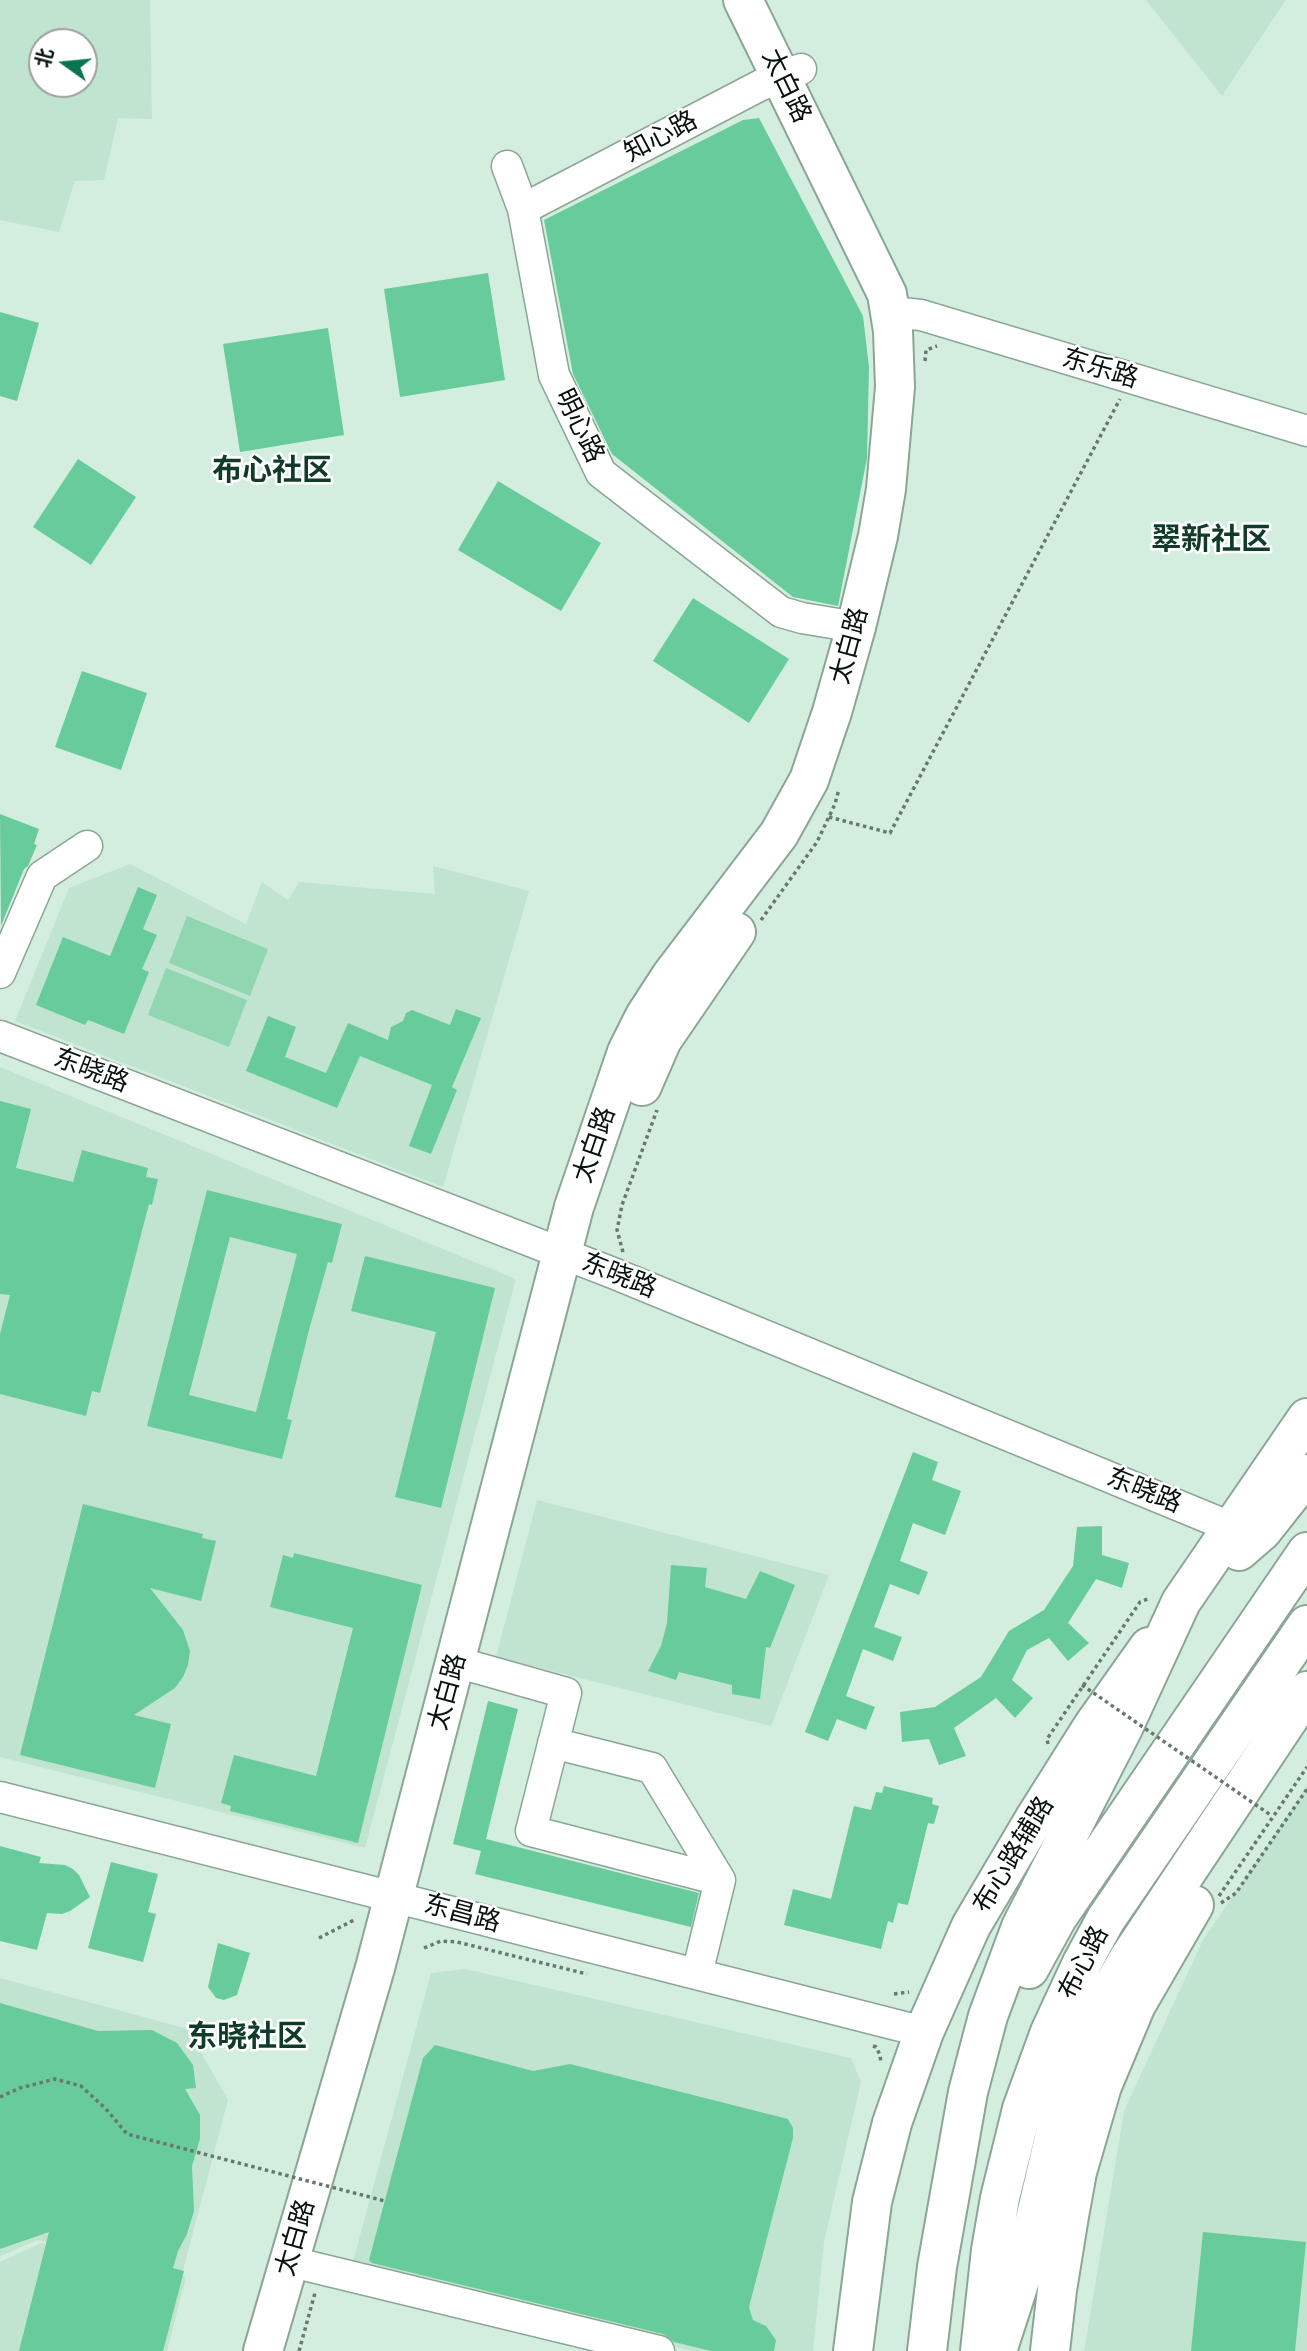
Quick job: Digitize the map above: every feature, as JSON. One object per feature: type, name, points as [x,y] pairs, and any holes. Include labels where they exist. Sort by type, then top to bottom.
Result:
[{"type":"main road","name":"太白路","points":[[743,0],[791,73]]},
{"type":"main road","name":"太白路","points":[[571,1257],[662,1040],[809,825],[828,782],[891,558],[902,506],[912,363],[900,313],[881,280],[791,73],[766,0]]},
{"type":"main road","name":"太白路","points":[[285,2351],[627,1052],[638,1028],[671,976],[779,834],[803,792],[818,757],[856,627],[886,489],[900,313]]},
{"type":"main road","name":"布心路辅路","points":[[853,2351],[872,2202],[892,2123],[924,2032],[971,1926],[1167,1600],[1233,1528],[1307,1418]]},
{"type":"main road","points":[[1167,1600],[1262,1531],[1307,1474]]},
{"type":"main road","name":"布心路","points":[[955,2171],[993,2049],[1012,2002],[1057,1918],[1307,1552]]},
{"type":"main road","name":"布心路","points":[[927,2351],[937,2267],[968,2092],[979,2047],[1021,1927],[1123,1728],[1167,1600]]},
{"type":"main road","name":"布心路","points":[[980,2351],[991,2250],[1000,2198],[1022,2109],[1050,2032],[1106,1919],[1307,1625]]},
{"type":"main road","points":[[997,2351],[1023,2271],[1059,2117],[1088,2033],[1129,1958],[1307,1691]]},
{"type":"main road","points":[[1051,2351],[1057,2290],[1077,2172],[1111,2060],[1136,2005],[1178,1929],[1307,1739]]},
{"type":"main road","name":"太白路","points":[[263,2351],[375,1968],[403,1899]]},
{"type":"street","name":"知心路","points":[[523,209],[761,85],[791,73]]},
{"type":"street","name":"明心路","points":[[507,166],[523,209],[554,375],[601,473],[782,612],[856,627]]},
{"type":"street","name":"东乐路","points":[[900,313],[1307,431]]},
{"type":"street","points":[[0,973],[42,876],[87,846]]},
{"type":"street","name":"东晓路","points":[[0,1036],[571,1257],[1233,1528]]},
{"type":"street","points":[[465,1665],[566,1693],[531,1831],[720,1880]]},
{"type":"street","points":[[554,1743],[652,1768],[720,1880],[697,1974]]},
{"type":"street","name":"东昌路","points":[[0,1797],[924,2032]]},
{"type":"street","points":[[308,2266],[659,2351]]},
{"type":"path","points":[[925,369],[926,350],[936,346],[945,347]]},
{"type":"path","points":[[829,817],[890,833],[1123,394]]},
{"type":"path","points":[[760,922],[817,842],[842,780]]},
{"type":"path","points":[[620,1245],[617,1230],[622,1206],[659,1104]]},
{"type":"path","points":[[1047,1740],[1140,1602],[1167,1600]]},
{"type":"path","points":[[1082,1685],[1272,1816]]},
{"type":"path","points":[[1224,1889],[1307,1768]]},
{"type":"path","points":[[1217,1905],[1236,1893],[1307,1790]]},
{"type":"path","points":[[319,1938],[354,1920]]},
{"type":"path","points":[[424,1948],[441,1941],[457,1942],[595,1976]]},
{"type":"path","points":[[869,2045],[876,2047],[881,2065]]},
{"type":"path","points":[[0,2097],[20,2088],[55,2079],[81,2086],[106,2109],[127,2134],[385,2201]]},
{"type":"shaded area","points":[[0,0],[150,0],[152,119],[118,118],[104,180],[75,181],[59,232],[0,220]]},
{"type":"shaded area","points":[[1146,0],[1286,0],[1222,96]]},
{"type":"shaded area","points":[[130,864],[246,924],[262,882],[288,900],[299,882],[435,894],[433,866],[529,891],[443,1187],[15,1021],[69,888]]},
{"type":"shaded area","points":[[0,1067],[516,1279],[365,1848],[0,1757]]},
{"type":"shaded area","points":[[537,1500],[829,1575],[771,1726],[496,1657]]},
{"type":"shaded area","points":[[1307,1786],[1307,2351],[1084,2351],[1124,2111],[1202,1942]]},
{"type":"shaded area","points":[[465,1969],[851,2058],[861,2082],[824,2242],[813,2351],[693,2351],[351,2269],[431,1973]]},
{"type":"shaded area","points":[[0,1978],[188,2029],[228,2100],[182,2274],[38,2240],[0,2256]]},
{"type":"shaded area","points":[[41,2243],[186,2277],[167,2351],[0,2351],[0,2262]]},
{"type":"green space","points":[[187,916],[268,949],[250,996],[169,963]]},
{"type":"green space","points":[[166,968],[247,1000],[229,1047],[148,1015]]},
{"type":"building","points":[[759,118],[863,316],[869,367],[867,458],[838,606],[793,597],[612,454],[573,374],[544,220],[743,120]]},
{"type":"building","points":[[488,273],[505,380],[400,397],[384,289]]},
{"type":"building","points":[[0,312],[39,323],[17,401],[0,396]]},
{"type":"building","points":[[328,328],[344,435],[240,452],[223,344]]},
{"type":"building","points":[[78,459],[136,497],[91,565],[33,527]]},
{"type":"building","points":[[498,481],[601,543],[561,611],[458,550]]},
{"type":"building","points":[[693,598],[789,659],[749,723],[653,661]]},
{"type":"building","points":[[82,671],[147,693],[121,770],[55,747]]},
{"type":"building","points":[[0,814],[39,829],[34,844],[37,845],[24,869],[1,926]]},
{"type":"building","points":[[138,887],[157,895],[143,929],[157,935],[142,969],[149,972],[124,1034],[88,1020],[85,1025],[36,1005],[63,937],[110,956]]},
{"type":"building","points":[[456,1009],[481,1018],[452,1087],[457,1090],[431,1154],[409,1146],[432,1085],[360,1056],[337,1108],[246,1071],[268,1016],[296,1027],[285,1057],[326,1073],[348,1023],[388,1040],[391,1027],[403,1021],[406,1013],[412,1010],[450,1025]]},
{"type":"building","points":[[0,1101],[31,1109],[16,1168],[73,1182],[82,1150],[148,1168],[146,1177],[158,1179],[152,1205],[149,1204],[100,1393],[92,1391],[86,1416],[0,1394],[0,1334],[10,1295],[0,1294]]},
{"type":"building","points":[[207,1190],[342,1224],[309,1330],[287,1419],[292,1420],[282,1459],[147,1426]],"holes":[[[230,1237],[297,1254],[256,1412],[189,1395]]]},
{"type":"building","points":[[365,1256],[495,1288],[441,1508],[395,1497],[436,1332],[351,1311]]},
{"type":"building","points":[[913,1452],[938,1462],[932,1480],[961,1491],[945,1535],[913,1523],[900,1561],[928,1572],[919,1595],[890,1584],[874,1627],[902,1637],[893,1661],[863,1649],[846,1696],[875,1707],[866,1730],[837,1719],[828,1741],[805,1732]]},
{"type":"building","points":[[83,1504],[203,1534],[202,1538],[216,1541],[201,1601],[150,1588],[183,1630],[190,1651],[188,1665],[175,1688],[134,1715],[171,1724],[155,1788],[20,1755]]},
{"type":"building","points":[[1102,1526],[1102,1555],[1129,1563],[1122,1588],[1096,1579],[1068,1623],[1089,1643],[1068,1661],[1049,1638],[1027,1650],[1012,1680],[1033,1698],[1015,1718],[996,1698],[954,1728],[966,1756],[939,1765],[929,1739],[902,1742],[900,1712],[935,1707],[981,1677],[1009,1631],[1044,1610],[1073,1566],[1077,1527]]},
{"type":"building","points":[[294,1553],[422,1585],[358,1843],[230,1811],[231,1806],[221,1803],[234,1755],[316,1776],[353,1628],[270,1607],[283,1555],[293,1558]]},
{"type":"building","points":[[671,1565],[707,1568],[705,1587],[746,1599],[760,1571],[795,1585],[770,1648],[766,1647],[760,1699],[732,1694],[732,1685],[679,1672],[676,1680],[648,1671],[661,1646],[667,1623]]},
{"type":"building","points":[[488,1701],[518,1709],[486,1839],[699,1893],[691,1927],[475,1874],[481,1851],[453,1844]]},
{"type":"building","points":[[884,1786],[933,1798],[932,1804],[939,1806],[934,1824],[928,1823],[908,1905],[898,1903],[893,1923],[888,1921],[881,1949],[784,1925],[793,1889],[831,1899],[854,1806],[871,1810],[876,1792],[882,1793]]},
{"type":"building","points":[[0,1846],[41,1857],[39,1863],[65,1865],[73,1869],[90,1897],[62,1914],[47,1913],[37,1950],[0,1941]]},
{"type":"building","points":[[111,1862],[158,1874],[148,1912],[156,1914],[143,1962],[88,1948]]},
{"type":"building","points":[[218,1943],[250,1953],[237,1995],[224,2000],[216,1998],[208,1987]]},
{"type":"building","points":[[0,2003],[98,2031],[152,2030],[177,2043],[193,2065],[196,2088],[185,2089],[200,2115],[200,2139],[192,2166],[194,2211],[173,2268],[184,2271],[163,2351],[19,2351],[49,2232],[0,2249]]},
{"type":"building","points":[[435,2045],[533,2071],[570,2064],[788,2119],[793,2128],[793,2138],[749,2307],[753,2320],[766,2326],[776,2340],[774,2351],[711,2351],[674,2342],[663,2334],[372,2263],[369,2260],[423,2058]]},
{"type":"building","points":[[1203,2232],[1306,2242],[1295,2351],[1191,2351]]},
{"type":"district","name":"布心社区","points":[[272,471]]},
{"type":"district","name":"翠新社区","points":[[1211,540]]},
{"type":"district","name":"东晓社区","points":[[247,2037]]}]
